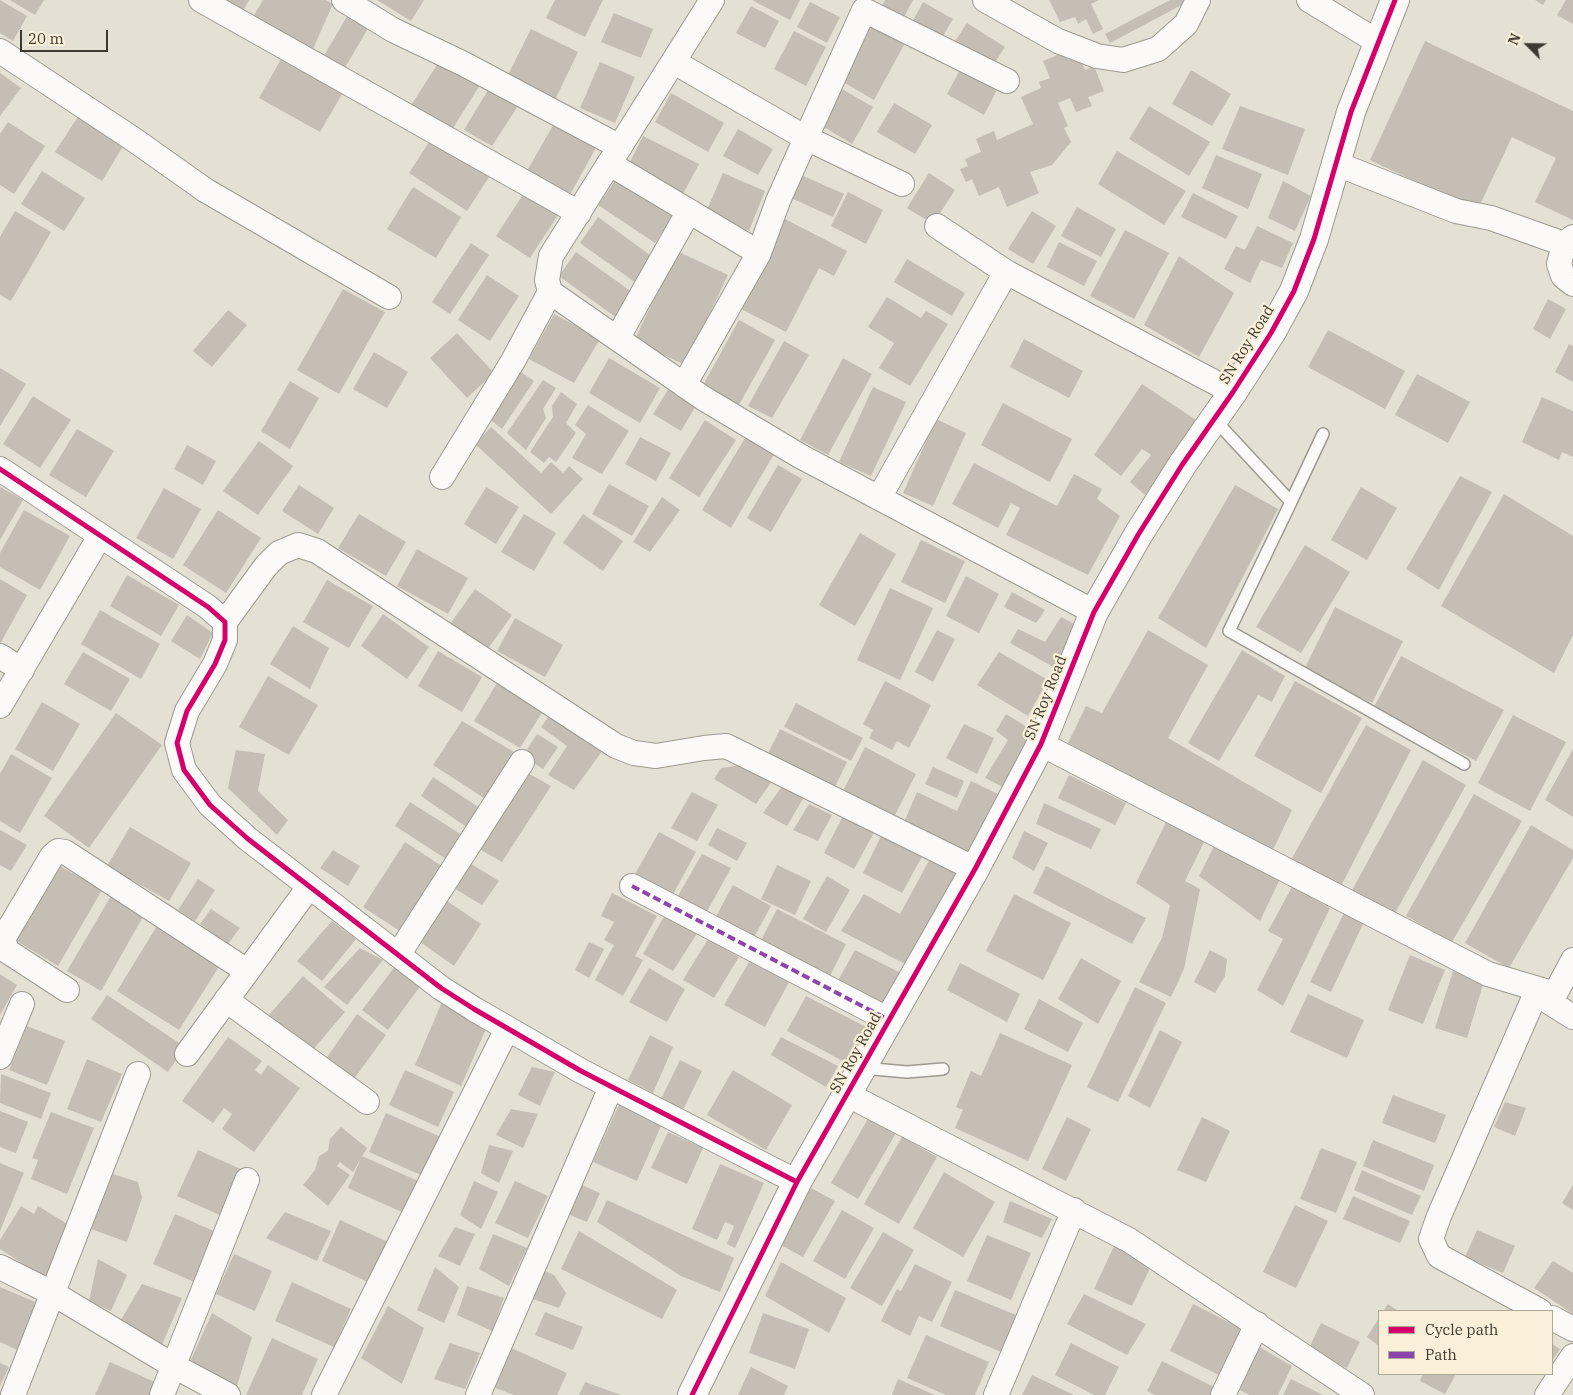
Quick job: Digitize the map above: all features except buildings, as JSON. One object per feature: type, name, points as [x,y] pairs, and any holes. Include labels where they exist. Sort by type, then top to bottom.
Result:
[{"type":"street","points":[[201,0],[578,213]]},
{"type":"street","points":[[344,0],[393,30],[464,64],[615,155],[690,211],[759,253]]},
{"type":"street","points":[[442,477],[513,361],[550,292],[547,280],[551,256],[712,0]]},
{"type":"street","points":[[985,0],[1058,42],[1097,56],[1123,60],[1158,49],[1186,24],[1198,0]]},
{"type":"street","points":[[1309,0],[1378,42]]},
{"type":"street","name":"SN Roy Road","points":[[692,1395],[797,1182],[848,1095],[974,869],[1041,744],[1094,612],[1138,535],[1271,333],[1294,291],[1314,238],[1351,112],[1394,0]]},
{"type":"street","points":[[684,385],[759,253],[778,201],[864,10],[1007,81]]},
{"type":"street","points":[[0,51],[133,139],[205,190],[389,297]]},
{"type":"street","points":[[674,62],[806,138],[902,184]]},
{"type":"street","points":[[1337,164],[1456,210],[1569,240],[1559,264],[1563,276],[1573,284]]},
{"type":"street","points":[[618,337],[690,211]]},
{"type":"street","points":[[937,226],[1006,272],[1233,392]]},
{"type":"street","points":[[878,498],[1006,272]]},
{"type":"street","points":[[550,292],[618,337],[684,385],[800,456],[1094,612]]},
{"type":"street","points":[[0,470],[208,607],[225,622]]},
{"type":"street","points":[[0,706],[100,536]]},
{"type":"street","points":[[797,1182],[611,1087],[506,1028],[441,988],[248,839],[210,805],[184,770],[178,743],[187,711],[215,664],[225,640],[225,622],[266,566],[279,553],[298,546],[317,551],[616,746],[634,753],[656,756],[726,746],[974,869]]},
{"type":"street","points":[[0,656],[22,670]]},
{"type":"street","points":[[1041,744],[1488,974],[1527,988],[1555,994],[1573,960]]},
{"type":"street","points":[[398,955],[522,762]]},
{"type":"street","points":[[67,990],[8,951],[3,939],[52,856],[58,851],[66,852],[247,971]]},
{"type":"street","points":[[632,886],[889,1020]]},
{"type":"street","points":[[188,1054],[309,887]]},
{"type":"street","points":[[1527,988],[1573,1017]]},
{"type":"street","points":[[1527,988],[1438,1216],[1432,1238],[1439,1256],[1538,1310]]},
{"type":"street","points":[[226,1000],[367,1102]]},
{"type":"street","points":[[0,1057],[22,1004]]},
{"type":"street","points":[[324,1395],[506,1028]]},
{"type":"street","points":[[13,1395],[54,1294],[138,1074]]},
{"type":"street","points":[[478,1395],[611,1087]]},
{"type":"street","points":[[848,1095],[1129,1240],[1257,1324],[1358,1394]]},
{"type":"street","points":[[162,1395],[247,1180]]},
{"type":"street","points":[[996,1395],[1074,1210]]},
{"type":"street","points":[[0,1267],[54,1294],[174,1366],[228,1395]]},
{"type":"street","points":[[1553,1319],[1573,1329]]},
{"type":"street","points":[[1223,1395],[1257,1324]]},
{"type":"street","points":[[1547,1395],[1573,1356]]},
{"type":"lane","points":[[1214,419],[1291,502]]},
{"type":"lane","points":[[1323,434],[1229,631],[1464,764]]},
{"type":"lane","points":[[862,1068],[908,1072],[943,1069]]},
{"type":"marked path","points":[[632,886],[889,1020]]},
{"type":"cycle path","points":[[692,1395],[797,1182],[975,869],[1041,744],[1094,612],[1138,535],[1182,465],[1271,333],[1294,291],[1314,239],[1351,112],[1395,0]]},
{"type":"cycle path","points":[[0,469],[208,607],[225,622],[225,640],[215,664],[187,711],[177,743],[184,770],[210,805],[248,839],[441,988],[474,1009],[581,1071],[797,1182]]}]
